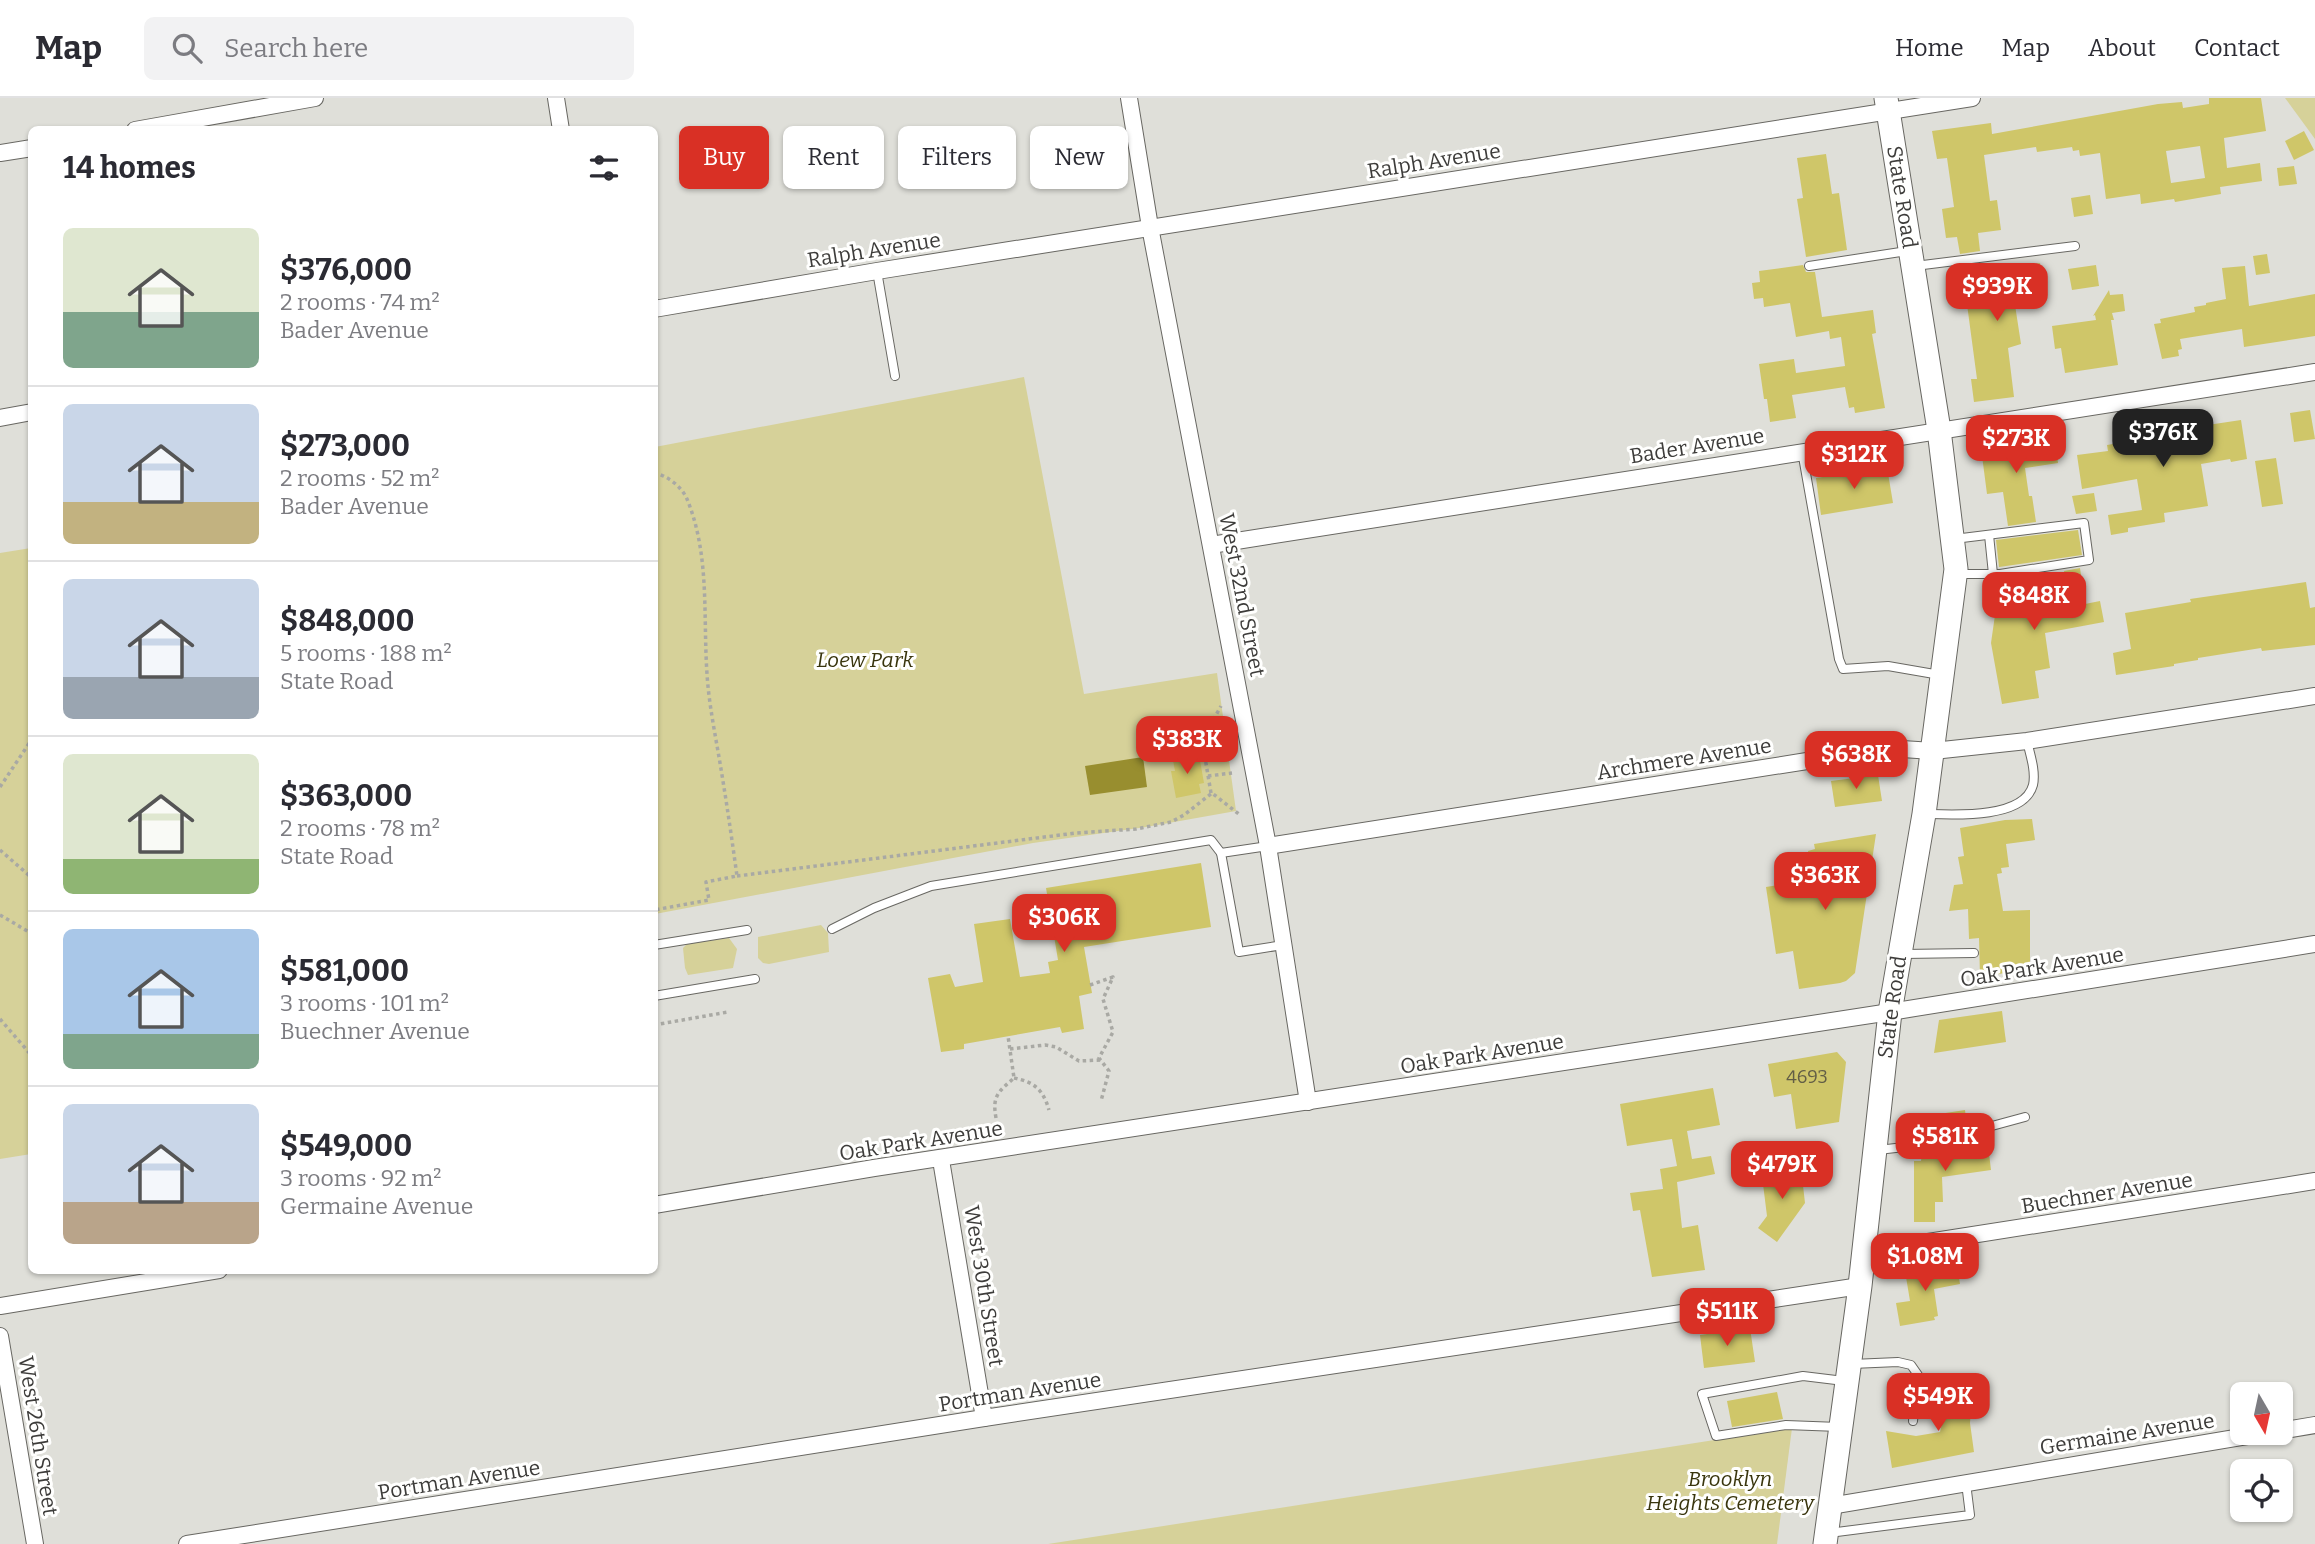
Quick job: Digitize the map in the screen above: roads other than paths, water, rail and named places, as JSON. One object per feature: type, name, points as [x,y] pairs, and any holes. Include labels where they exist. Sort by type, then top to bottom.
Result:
[{"type":"main road","name":"State Road","points":[[1826,1539],[1860,1286],[1890,1012],[1924,814],[1955,574],[1939,430],[1887,104]]},
{"type":"street","points":[[158,126],[315,98]]},
{"type":"street","points":[[556,98],[561,126]]},
{"type":"street","name":"West 32nd Street","points":[[1129,98],[1150,228],[1268,846],[1308,1102]]},
{"type":"street","name":"Ralph Avenue","points":[[658,308],[1887,104],[1972,98]]},
{"type":"street","points":[[0,153],[28,149]]},
{"type":"street","name":"Bader Avenue","points":[[1211,545],[2315,372]]},
{"type":"street","points":[[0,418],[28,413]]},
{"type":"street","name":"Archmere Avenue","points":[[1268,846],[1807,761],[1902,749],[1933,751],[2027,741],[2315,696]]},
{"type":"street","name":"Oak Park Avenue","points":[[658,1204],[874,1168],[941,1160],[2315,944]]},
{"type":"street","name":"West 30th Street","points":[[941,1160],[985,1418]]},
{"type":"street","name":"Buechner Avenue","points":[[1864,1252],[2315,1181]]},
{"type":"street","points":[[0,1306],[174,1274]]},
{"type":"street","name":"Portman Avenue","points":[[187,1544],[985,1418],[1860,1286]]},
{"type":"street","name":"West 26th Street","points":[[0,1336],[35,1544]]},
{"type":"street","points":[[2293,1429],[2315,1425]]},
{"type":"street","name":"Germaine Avenue","points":[[1830,1506],[2230,1439]]},
{"type":"lane","points":[[1809,266],[2076,246]]},
{"type":"lane","points":[[877,271],[895,376]]},
{"type":"lane","points":[[1802,451],[1843,669],[1888,666],[1943,676]]},
{"type":"lane","points":[[1952,539],[2084,523],[2090,560],[1993,574],[1955,574]]},
{"type":"lane","points":[[1989,535],[1993,574]]},
{"type":"lane","points":[[1924,814],[1978,813],[2016,805],[2027,796],[2033,785],[2034,772],[2027,741]]},
{"type":"lane","points":[[832,929],[874,908],[931,886],[1211,840],[1221,853],[1239,952],[1283,945]]},
{"type":"lane","points":[[1221,853],[1268,846]]},
{"type":"lane","points":[[658,944],[747,930]]},
{"type":"lane","points":[[1900,954],[1974,953]]},
{"type":"lane","points":[[658,995],[755,979]]},
{"type":"lane","points":[[1875,1151],[1922,1145],[2025,1118]]},
{"type":"lane","points":[[1841,1427],[1786,1424],[1716,1436],[1702,1394],[1804,1376],[1848,1373],[1898,1362],[1911,1365],[1918,1374],[1913,1420]]},
{"type":"lane","points":[[1826,1539],[1970,1515],[1966,1483]]},
{"type":"park label","name":"Loew Park","points":[[865,660]]},
{"type":"park label","name":"Brooklyn Heights Cemetery","points":[[1730,1491]]}]
